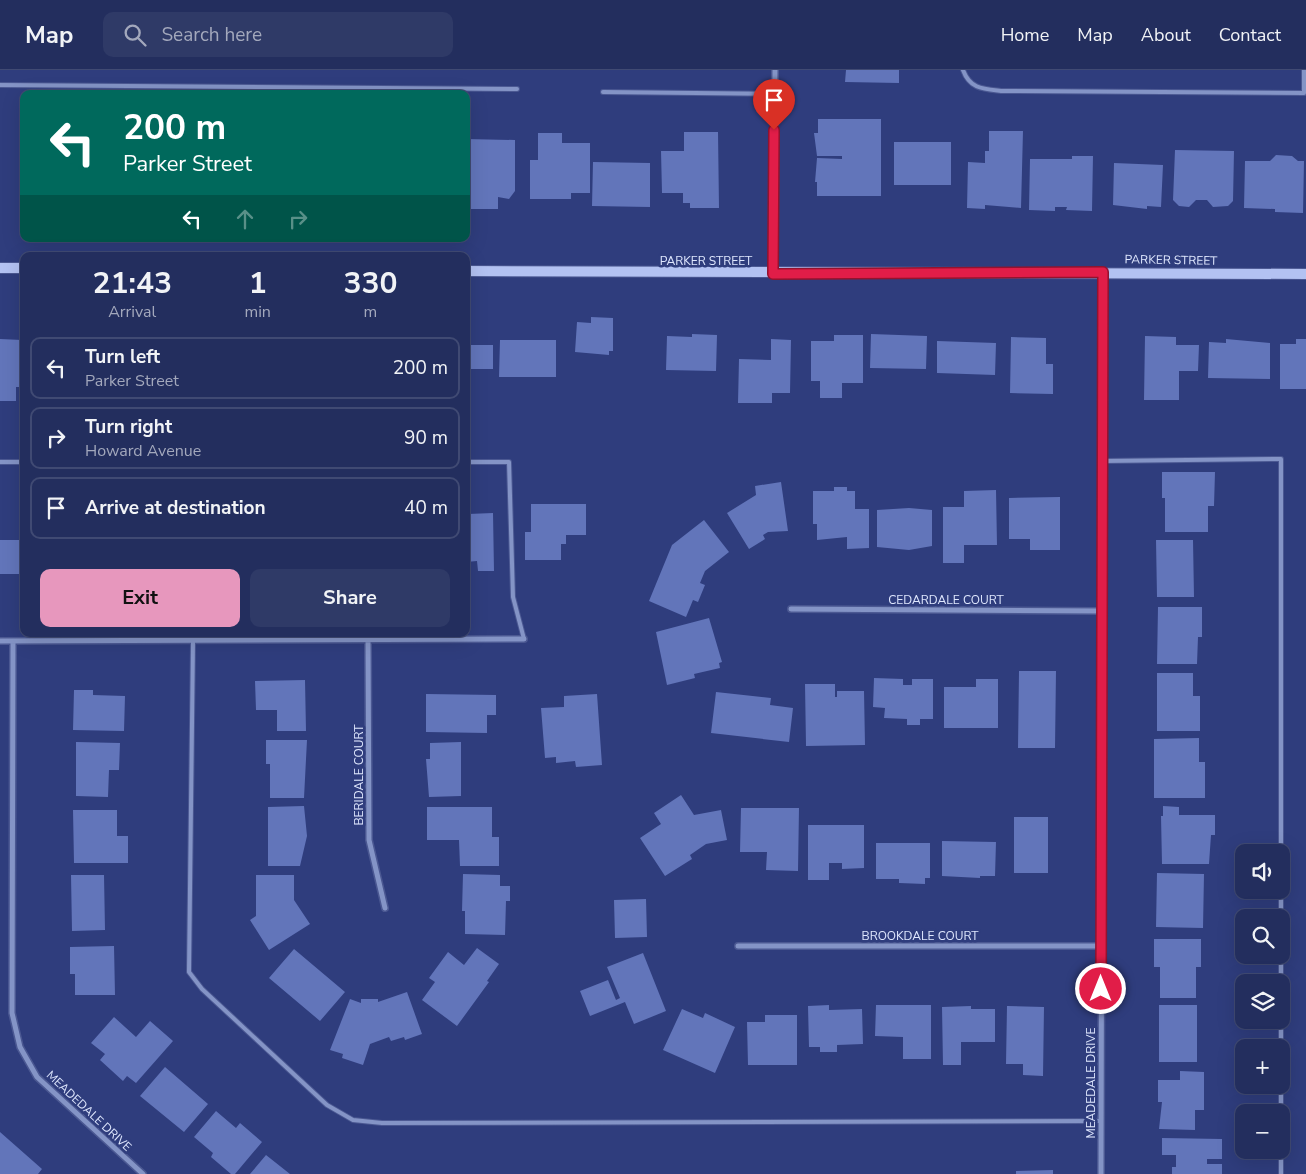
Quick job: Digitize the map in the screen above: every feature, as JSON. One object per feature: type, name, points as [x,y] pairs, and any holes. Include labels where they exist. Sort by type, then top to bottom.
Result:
[{"type":"street","points":[[773,274],[774,70]]},
{"type":"street","points":[[0,268],[20,268]]},
{"type":"street","name":"PARKER STREET","points":[[470,272],[773,274],[1103,272],[1306,274]]},
{"type":"street","name":"MEADEDALE DRIVE","points":[[1101,1174],[1103,272]]},
{"type":"street","name":"CEDARDALE COURT","points":[[791,609],[1101,611]]},
{"type":"street","points":[[0,641],[524,639]]},
{"type":"street","name":"BERIDALE COURT","points":[[368,640],[369,840],[385,908]]},
{"type":"street","name":"MEADEDALE DRIVE","points":[[13,641],[12,1014],[20,1047],[37,1076],[143,1174]]},
{"type":"street","name":"BROOKDALE COURT","points":[[738,946],[1101,946]]},
{"type":"lane","points":[[962,70],[968,82],[974,86],[1001,91],[1304,93],[1304,70]]},
{"type":"lane","points":[[0,85],[517,89]]},
{"type":"lane","points":[[603,92],[775,94]]},
{"type":"lane","points":[[1102,461],[1281,459],[1281,844]]},
{"type":"lane","points":[[0,462],[20,462]]},
{"type":"lane","points":[[470,462],[509,462],[513,596],[524,639]]},
{"type":"lane","points":[[193,641],[189,972],[202,989],[327,1105],[353,1120],[382,1123],[1101,1121]]},
{"type":"lane","points":[[1281,1159],[1281,1174]]},
{"type":"building","points":[[846,70],[899,70],[899,83],[845,82]]},
{"type":"building","points":[[818,119],[881,119],[881,196],[817,196],[817,182],[815,182],[817,158],[842,159],[842,156],[817,156],[814,133],[818,133]]},
{"type":"building","points":[[989,131],[1023,131],[1021,208],[985,205],[985,209],[967,208],[968,162],[985,163],[985,151],[989,151]]},
{"type":"building","points":[[684,132],[718,132],[719,208],[690,208],[690,203],[683,203],[683,193],[662,193],[661,151],[684,151]]},
{"type":"building","points":[[538,133],[562,133],[562,143],[590,143],[590,193],[571,193],[571,199],[530,199],[530,160],[538,160]]},
{"type":"building","points":[[470,139],[515,140],[515,191],[509,199],[498,197],[498,209],[470,209]]},
{"type":"building","points":[[894,142],[951,142],[951,185],[894,185]]},
{"type":"building","points":[[1175,150],[1234,151],[1233,201],[1228,206],[1213,207],[1207,200],[1196,200],[1189,207],[1179,206],[1173,200]]},
{"type":"building","points":[[1276,155],[1292,156],[1298,161],[1304,161],[1303,213],[1275,212],[1275,209],[1244,208],[1245,161],[1270,161]]},
{"type":"building","points":[[1072,156],[1093,156],[1092,211],[1066,210],[1067,207],[1055,207],[1055,211],[1029,210],[1030,159],[1072,159]]},
{"type":"building","points":[[593,162],[650,163],[650,207],[592,206]]},
{"type":"building","points":[[1114,163],[1163,165],[1161,207],[1147,206],[1147,209],[1113,205]]},
{"type":"building","points":[[591,317],[613,318],[613,351],[609,351],[609,355],[575,352],[577,322],[591,323]]},
{"type":"building","points":[[692,334],[717,335],[716,371],[666,370],[667,336],[692,337]]},
{"type":"building","points":[[871,334],[927,336],[926,369],[870,368]]},
{"type":"building","points":[[834,335],[863,335],[863,383],[842,383],[842,398],[820,398],[820,381],[811,381],[811,341],[834,341]]},
{"type":"building","points":[[1145,336],[1176,337],[1176,345],[1199,345],[1198,371],[1179,371],[1179,400],[1144,400]]},
{"type":"building","points":[[1011,337],[1046,338],[1046,364],[1053,364],[1053,394],[1010,393]]},
{"type":"building","points":[[0,339],[20,340],[20,387],[16,387],[16,401],[0,401]]},
{"type":"building","points":[[771,339],[791,340],[790,393],[772,393],[772,403],[738,403],[739,359],[771,360]]},
{"type":"building","points":[[1226,339],[1270,343],[1270,379],[1208,378],[1209,342],[1226,343]]},
{"type":"building","points":[[1296,339],[1306,339],[1306,389],[1280,389],[1280,344],[1296,344]]},
{"type":"building","points":[[500,340],[556,340],[556,377],[499,377]]},
{"type":"building","points":[[937,341],[996,343],[995,375],[937,373]]},
{"type":"building","points":[[470,342],[471,345],[493,345],[493,369],[470,369]]},
{"type":"building","points":[[1162,472],[1215,472],[1214,506],[1208,506],[1208,532],[1165,532],[1165,498],[1162,498]]},
{"type":"building","points":[[781,482],[788,531],[768,532],[763,535],[765,539],[749,549],[727,513],[756,495],[755,486]]},
{"type":"building","points":[[834,487],[847,487],[847,491],[855,491],[855,509],[869,509],[869,548],[847,549],[847,537],[817,540],[817,524],[813,524],[813,491],[834,491]]},
{"type":"building","points":[[996,490],[997,545],[964,545],[964,563],[943,563],[943,507],[964,507],[964,491]]},
{"type":"building","points":[[1060,497],[1060,550],[1030,550],[1030,539],[1009,539],[1009,498]]},
{"type":"building","points":[[531,504],[586,504],[586,535],[566,535],[566,544],[561,544],[561,560],[525,560],[525,532],[531,532]]},
{"type":"building","points":[[909,508],[932,510],[932,546],[909,550],[877,547],[877,510]]},
{"type":"building","points":[[493,513],[494,571],[478,571],[477,561],[470,562],[470,514]]},
{"type":"building","points":[[704,520],[729,552],[705,571],[700,583],[705,585],[698,602],[693,600],[686,617],[649,601],[672,545]]},
{"type":"building","points":[[0,540],[20,540],[20,574],[0,574]]},
{"type":"building","points":[[1156,540],[1193,540],[1194,597],[1157,597]]},
{"type":"building","points":[[1158,607],[1202,607],[1202,637],[1198,637],[1197,664],[1157,664]]},
{"type":"building","points":[[709,618],[722,662],[719,663],[720,668],[694,674],[695,678],[667,685],[656,632]]},
{"type":"building","points":[[1019,671],[1056,671],[1055,748],[1018,748]]},
{"type":"building","points":[[1157,673],[1193,673],[1193,696],[1200,696],[1200,731],[1157,731]]},
{"type":"building","points":[[874,678],[903,679],[903,685],[912,685],[912,679],[933,679],[933,719],[920,719],[920,725],[907,725],[907,719],[884,718],[885,708],[873,707]]},
{"type":"building","points":[[976,679],[998,679],[998,728],[944,728],[944,687],[976,687]]},
{"type":"building","points":[[305,680],[306,731],[277,731],[277,710],[256,710],[255,681]]},
{"type":"building","points":[[805,684],[835,684],[835,697],[837,697],[837,691],[864,691],[865,745],[806,746]]},
{"type":"building","points":[[74,690],[93,690],[93,695],[125,696],[124,731],[73,730]]},
{"type":"building","points":[[716,692],[771,698],[770,705],[793,708],[789,742],[711,733]]},
{"type":"building","points":[[426,694],[496,695],[496,715],[487,715],[487,733],[426,732]]},
{"type":"building","points":[[597,694],[602,765],[576,767],[575,761],[556,763],[556,757],[545,758],[541,708],[564,707],[564,696]]},
{"type":"building","points":[[1199,738],[1199,762],[1205,762],[1205,798],[1154,798],[1154,739]]},
{"type":"building","points":[[266,740],[307,740],[304,798],[270,798],[270,764],[266,764]]},
{"type":"building","points":[[76,742],[120,743],[119,770],[109,770],[108,797],[76,796]]},
{"type":"building","points":[[461,742],[461,796],[429,797],[426,759],[430,759],[430,743]]},
{"type":"building","points":[[681,795],[694,815],[721,810],[727,840],[706,844],[690,855],[692,859],[665,876],[640,838],[661,824],[654,813]]},
{"type":"building","points":[[304,806],[307,836],[300,866],[268,866],[268,807]]},
{"type":"building","points":[[1163,806],[1179,807],[1179,815],[1215,815],[1215,835],[1211,835],[1209,864],[1162,864],[1161,816],[1163,816]]},
{"type":"building","points":[[427,807],[492,807],[492,837],[499,837],[499,866],[460,866],[459,840],[427,840]]},
{"type":"building","points":[[741,808],[799,808],[798,871],[766,870],[767,852],[740,852]]},
{"type":"building","points":[[73,810],[117,810],[117,836],[128,836],[128,863],[74,863]]},
{"type":"building","points":[[1014,817],[1048,817],[1048,873],[1014,873]]},
{"type":"building","points":[[808,825],[864,825],[864,868],[842,869],[842,863],[829,863],[829,880],[808,880]]},
{"type":"building","points":[[942,841],[996,842],[995,876],[980,876],[980,878],[942,876]]},
{"type":"building","points":[[876,843],[930,843],[930,878],[925,878],[925,884],[899,883],[899,879],[876,879]]},
{"type":"building","points":[[1157,873],[1204,874],[1203,928],[1156,927]]},
{"type":"building","points":[[463,874],[500,875],[500,886],[510,886],[510,901],[506,901],[505,935],[465,934],[465,911],[462,911]]},
{"type":"building","points":[[71,875],[104,875],[105,930],[72,931]]},
{"type":"building","points":[[256,875],[294,875],[294,900],[310,924],[269,950],[250,920],[256,916]]},
{"type":"building","points":[[646,899],[647,937],[615,938],[614,900]]},
{"type":"building","points":[[1154,939],[1201,939],[1201,967],[1196,967],[1196,998],[1160,998],[1160,967],[1154,967]]},
{"type":"building","points":[[114,946],[115,995],[75,995],[75,974],[70,974],[70,947]]},
{"type":"building","points":[[477,948],[499,964],[487,981],[489,982],[457,1026],[422,1000],[435,982],[429,978],[448,952],[464,965]]},
{"type":"building","points":[[294,949],[345,992],[320,1021],[269,978]]},
{"type":"building","points":[[643,953],[666,1011],[634,1024],[625,1002],[590,1016],[580,991],[608,980],[616,1000],[620,998],[607,967]]},
{"type":"building","points":[[407,992],[422,1034],[405,1040],[404,1037],[391,1041],[389,1037],[370,1044],[363,1065],[342,1058],[343,1054],[330,1050],[350,999],[361,1003],[361,999],[378,999],[378,1002]]},
{"type":"building","points":[[829,1005],[829,1010],[862,1009],[863,1044],[837,1045],[837,1052],[820,1052],[820,1047],[809,1047],[808,1006]]},
{"type":"building","points":[[876,1005],[931,1005],[931,1059],[903,1059],[903,1037],[875,1036]]},
{"type":"building","points":[[1159,1005],[1197,1005],[1197,1062],[1159,1062]]},
{"type":"building","points":[[971,1006],[971,1009],[995,1009],[995,1042],[961,1042],[961,1065],[943,1065],[942,1007]]},
{"type":"building","points":[[1007,1006],[1044,1007],[1043,1076],[1023,1075],[1023,1064],[1006,1064]]},
{"type":"building","points":[[682,1009],[703,1018],[705,1013],[735,1027],[715,1073],[663,1050]]},
{"type":"building","points":[[765,1015],[797,1015],[797,1065],[748,1065],[747,1022],[765,1022]]},
{"type":"building","points":[[114,1017],[136,1037],[150,1021],[173,1041],[136,1083],[127,1076],[123,1081],[100,1060],[105,1054],[91,1043]]},
{"type":"building","points":[[165,1067],[208,1104],[184,1132],[140,1096]]},
{"type":"building","points":[[1180,1071],[1204,1072],[1204,1110],[1195,1110],[1195,1130],[1159,1129],[1162,1102],[1158,1102],[1158,1080],[1180,1080]]},
{"type":"building","points":[[216,1111],[236,1128],[240,1123],[262,1142],[235,1174],[231,1174],[211,1157],[213,1153],[194,1137]]},
{"type":"building","points":[[0,1132],[42,1169],[38,1174],[0,1174]]},
{"type":"building","points":[[1162,1138],[1222,1139],[1222,1159],[1207,1159],[1207,1164],[1222,1164],[1222,1174],[1172,1174],[1172,1167],[1176,1167],[1176,1155],[1162,1155]]},
{"type":"building","points":[[266,1155],[290,1174],[250,1174]]},
{"type":"building","points":[[1053,1170],[1053,1174],[1016,1174],[1016,1171]]},
{"type":"route","points":[[774,130],[773,274],[1103,272],[1101,989]]}]
